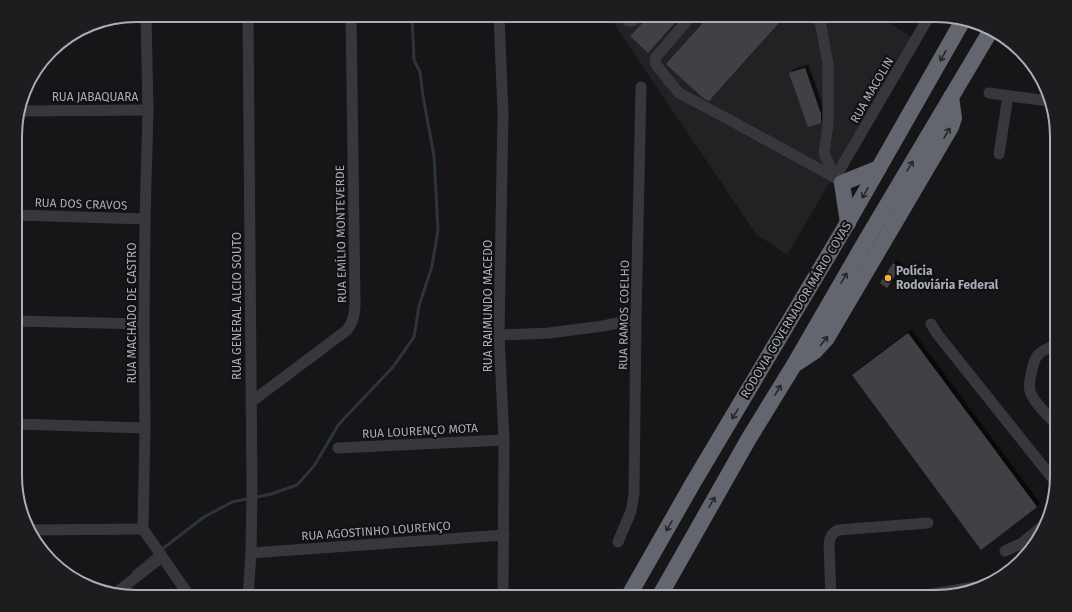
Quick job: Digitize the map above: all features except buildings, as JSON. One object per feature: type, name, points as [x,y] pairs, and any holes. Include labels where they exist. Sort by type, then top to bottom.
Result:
[{"type":"highway","name":"RODOVIA GOVERNADOR MÁRIO COVAS","points":[[632,590],[848,223],[960,25]]},
{"type":"highway","name":"RODOVIA GOVERNADOR MÁRIO COVAS","points":[[662,590],[748,440],[794,365],[988,35]]},
{"type":"highway","points":[[848,223],[839,181],[879,168]]},
{"type":"street","name":"RUA MACHADO DE CASTRO","points":[[143,529],[145,428],[145,220],[148,110],[146,22]]},
{"type":"street","name":"RUA GENERAL ALCIO SOUTO","points":[[248,22],[252,491],[248,590]]},
{"type":"street","name":"RUA EMÍLIO MONTEVERDE","points":[[251,402],[348,330],[354,316],[351,22]]},
{"type":"street","name":"RUA RAIMUNDO MACEDO","points":[[499,22],[503,112],[499,335],[504,440],[503,590]]},
{"type":"street","points":[[686,22],[656,57],[655,61],[657,66],[679,93],[839,181]]},
{"type":"street","points":[[820,22],[828,64],[828,125],[824,152],[839,181]]},
{"type":"street","name":"RUA MACOLIN","points":[[839,181],[926,22]]},
{"type":"street","name":"RUA RAMOS COELHO","points":[[618,542],[631,511],[634,494],[641,87]]},
{"type":"street","points":[[989,93],[1044,101]]},
{"type":"street","points":[[999,154],[1008,96]]},
{"type":"street","name":"RUA JABAQUARA","points":[[25,111],[148,110]]},
{"type":"street","name":"RUA DOS CRAVOS","points":[[22,215],[145,220]]},
{"type":"street","points":[[499,335],[549,333],[603,326],[636,319]]},
{"type":"street","points":[[22,321],[144,324]]},
{"type":"street","points":[[931,324],[938,335],[1050,475]]},
{"type":"street","points":[[1050,347],[1037,355],[1030,375],[1030,390],[1038,405],[1050,418]]},
{"type":"street","points":[[22,424],[145,428]]},
{"type":"street","name":"RUA LOURENÇO MOTA","points":[[338,448],[504,440]]},
{"type":"street","points":[[830,590],[829,545],[832,533],[838,530],[928,523]]},
{"type":"street","points":[[36,530],[143,529],[185,590]]},
{"type":"street","points":[[1005,551],[1022,543],[1035,532]]},
{"type":"street","name":"RUA AGOSTINHO LOURENÇO","points":[[250,553],[504,535]]},
{"type":"street","points":[[120,589],[159,553]]},
{"type":"shaded area","points":[[613,22],[888,22],[914,39],[787,255],[756,234]]},
{"type":"waterway","points":[[161,550],[204,517],[232,502],[271,494],[297,485],[314,466],[339,424],[393,367],[414,337],[419,306],[432,266],[438,230],[434,156],[420,72],[414,60],[412,22]]},
{"type":"waterway","points":[[133,573],[157,553]]},
{"type":"place","name":"Polícia Rodoviária Federal","points":[[888,278]]}]
